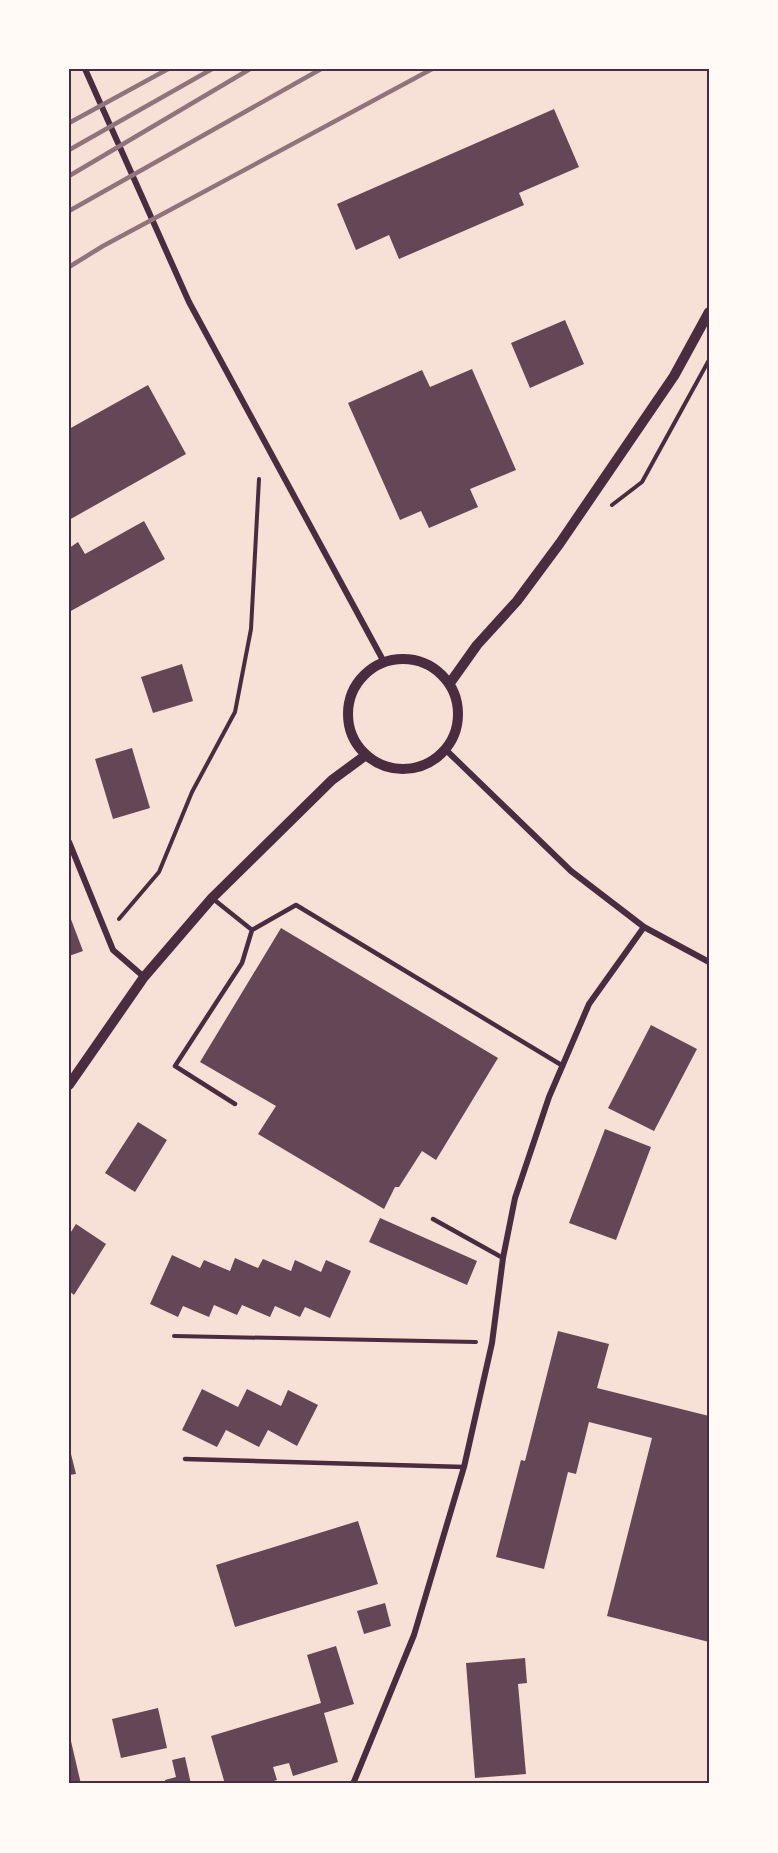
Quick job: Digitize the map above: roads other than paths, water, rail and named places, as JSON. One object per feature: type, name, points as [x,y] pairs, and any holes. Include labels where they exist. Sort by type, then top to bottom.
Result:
[{"type":"street","points":[[86,71],[189,302],[384,662]]},
{"type":"street","points":[[450,683],[477,645],[517,601],[560,543],[674,376],[709,312]]},
{"type":"street","points":[[402,658],[420,661],[437,670],[450,683],[457,700],[458,717],[455,734],[446,750],[432,761],[416,768],[398,769],[381,765],[366,755],[354,741],[348,722],[348,704],[355,686],[367,671],[384,662],[402,658]]},
{"type":"street","points":[[446,750],[571,871],[644,927],[709,962]]},
{"type":"street","points":[[69,1085],[144,977],[212,898],[332,780],[366,755]]},
{"type":"street","points":[[69,842],[113,950],[144,977]]},
{"type":"street","points":[[352,1784],[414,1635],[464,1467],[492,1343],[503,1257],[515,1198],[549,1097],[589,1004],[644,927]]},
{"type":"lane","points":[[212,898],[252,930]]},
{"type":"lane","points":[[235,1104],[175,1066],[242,963],[252,930],[296,906],[563,1066]]},
{"type":"lane","points":[[433,1219],[503,1257]]},
{"type":"lane","points":[[185,1459],[464,1467]]},
{"type":"railway","points":[[69,123],[168,69]]},
{"type":"railway","points":[[69,150],[212,69]]},
{"type":"railway","points":[[69,176],[250,69]]},
{"type":"railway","points":[[69,211],[321,69]]},
{"type":"railway","points":[[69,267],[103,246],[432,69]]}]
